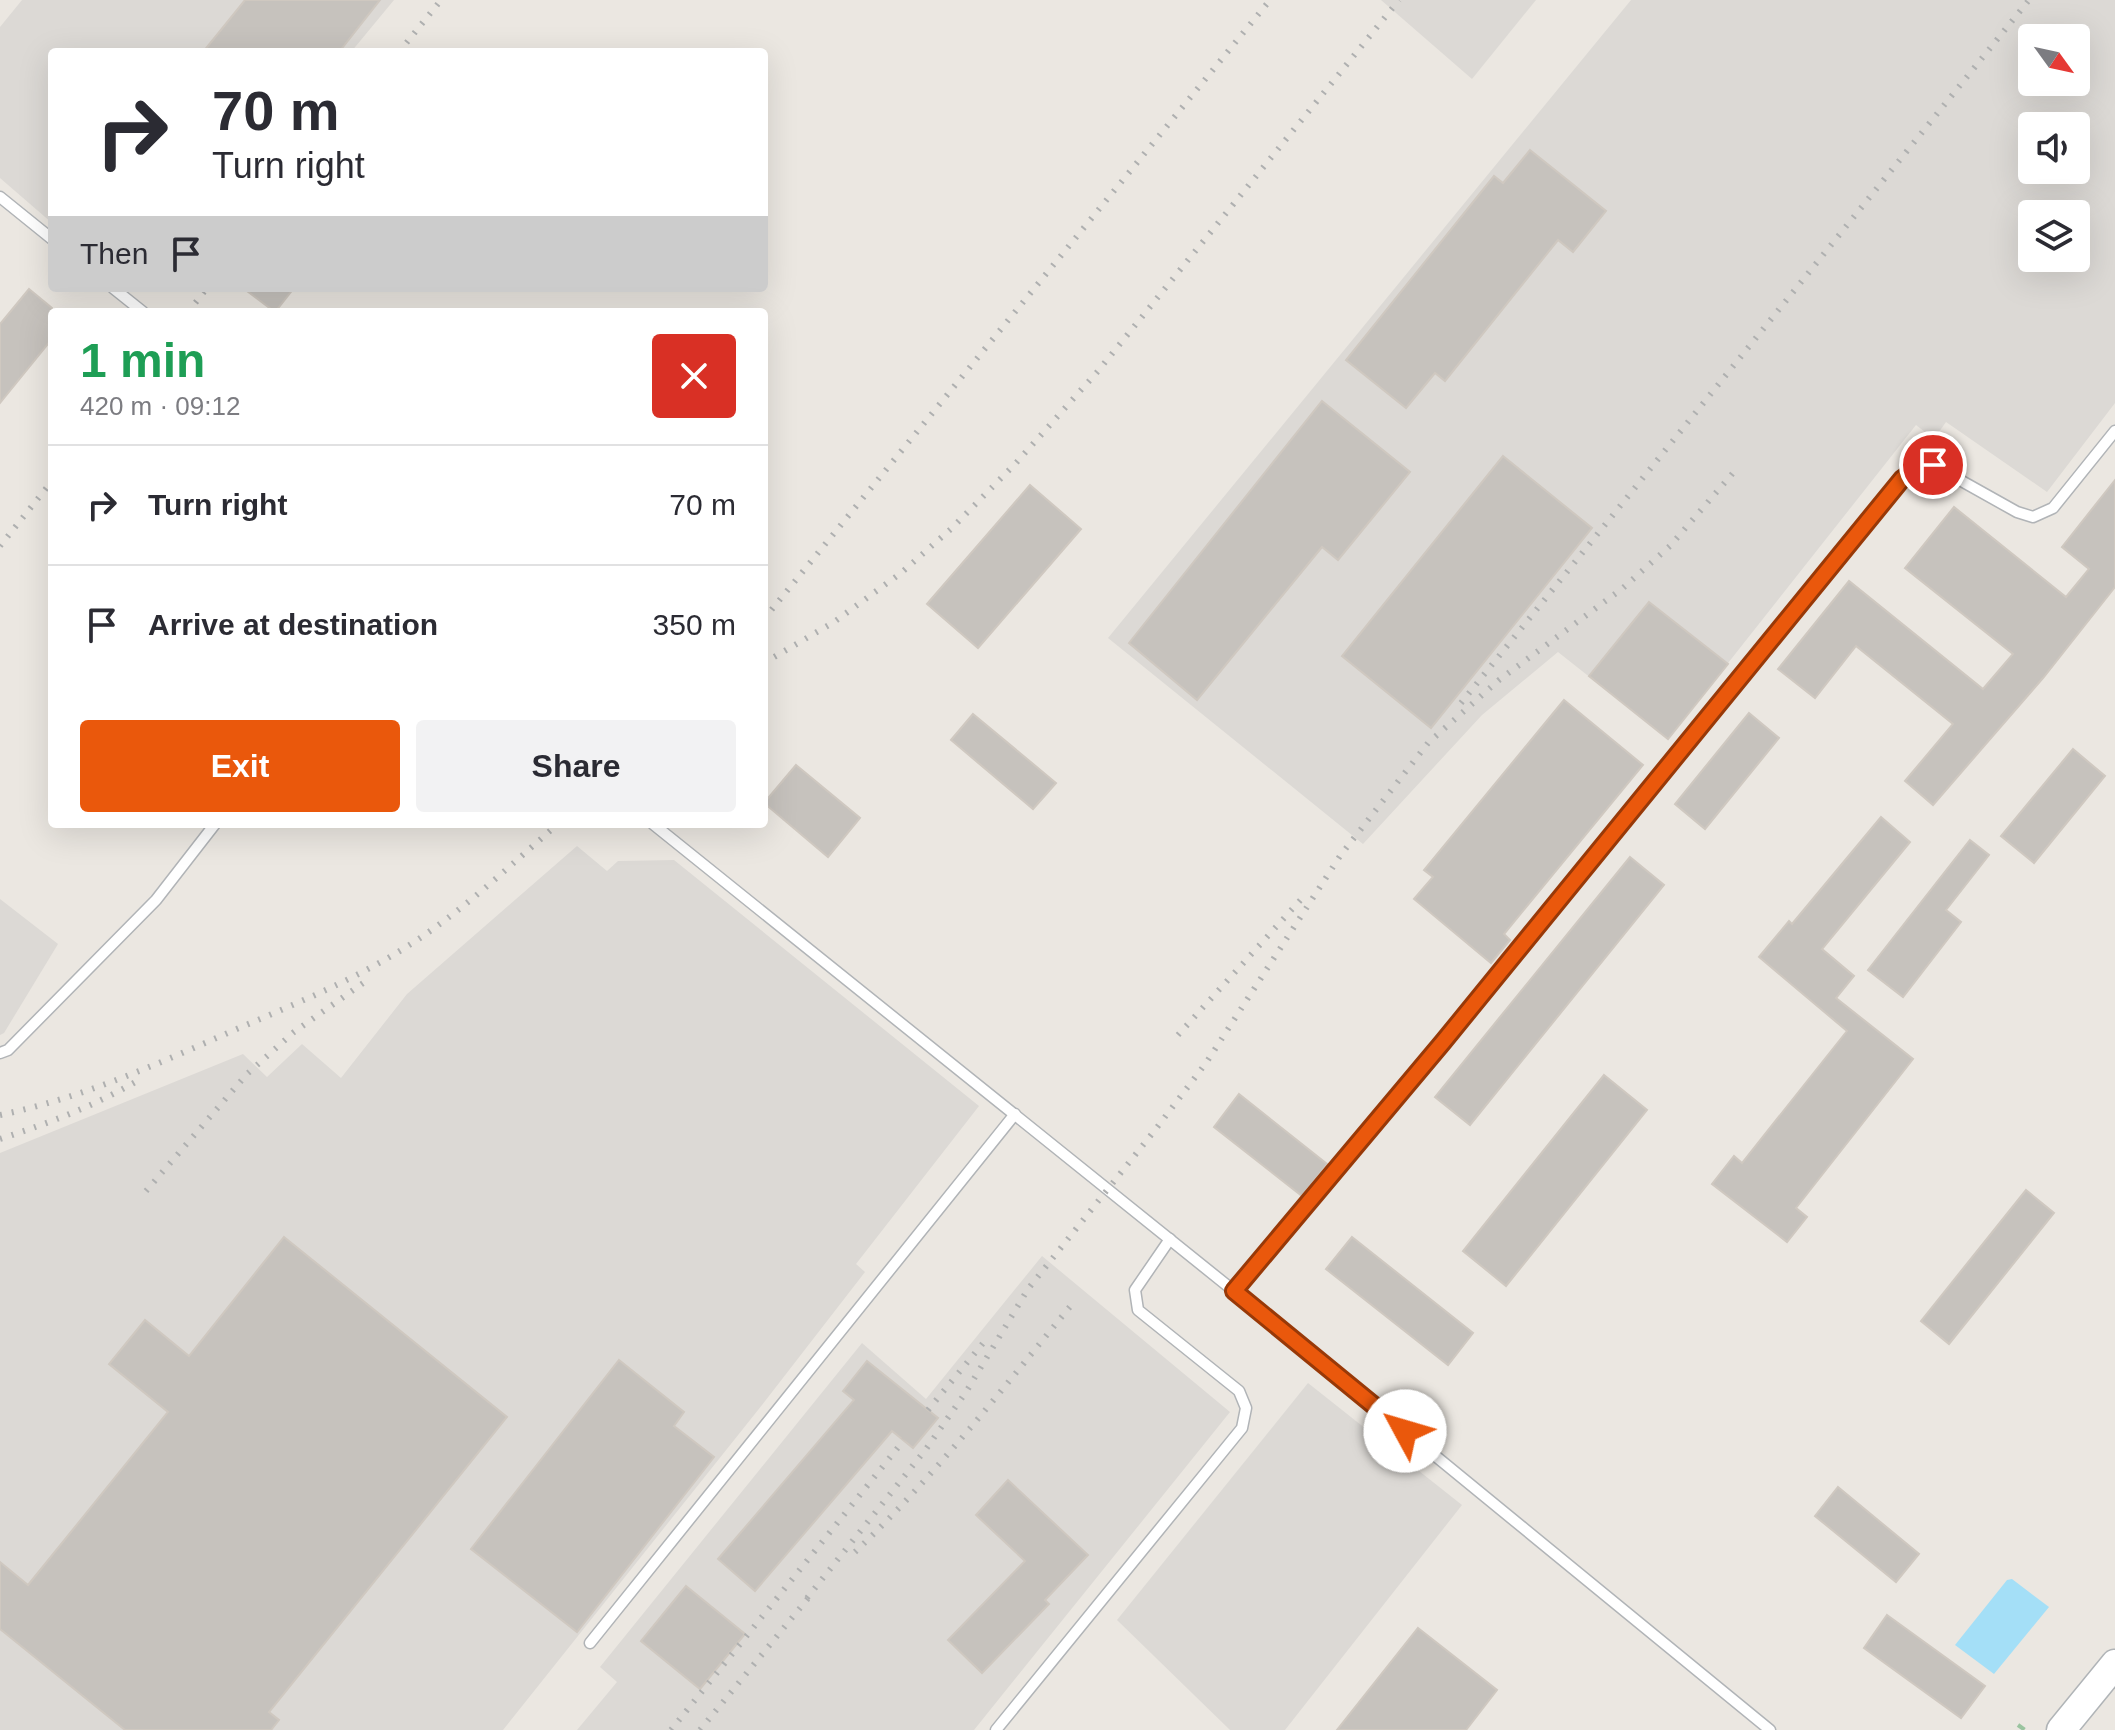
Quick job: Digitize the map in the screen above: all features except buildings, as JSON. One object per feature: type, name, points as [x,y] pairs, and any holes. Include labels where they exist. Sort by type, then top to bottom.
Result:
[{"type":"main road","points":[[2061,1730],[2115,1664]]},
{"type":"lane","points":[[0,197],[48,236]]},
{"type":"lane","points":[[118,292],[138,308]]},
{"type":"lane","points":[[1234,1291],[1443,1042],[1902,479],[1917,468],[1933,465],[2017,512],[2033,517],[2053,508],[2115,431]]},
{"type":"lane","points":[[0,1053],[8,1050],[156,900],[212,828]]},
{"type":"lane","points":[[658,828],[1170,1239],[1770,1730]]},
{"type":"lane","points":[[590,1643],[1015,1114]]},
{"type":"lane","points":[[996,1730],[1242,1428],[1246,1408],[1239,1391],[1138,1310],[1135,1290],[1170,1239]]},
{"type":"path","points":[[2018,1725],[2025,1730]]},
{"type":"shaded area","points":[[22,0],[394,0],[354,48],[48,48],[48,220],[0,178],[0,27]]},
{"type":"shaded area","points":[[1381,0],[1536,0],[1472,79]]},
{"type":"shaded area","points":[[1631,0],[2115,0],[2115,403],[2047,492],[1946,422],[1934,439],[1916,425],[1668,739],[1558,652],[1482,715],[1363,844],[1108,638]]},
{"type":"shaded area","points":[[577,846],[607,871],[618,861],[674,860],[979,1106],[856,1264],[865,1272],[503,1730],[0,1730],[0,1153],[243,1054],[267,1077],[302,1044],[341,1078],[407,994]]},
{"type":"shaded area","points":[[0,899],[58,944],[0,1035]]},
{"type":"shaded area","points":[[1042,1256],[1230,1412],[974,1730],[577,1730],[617,1682],[600,1667],[862,1343],[926,1399]]},
{"type":"shaded area","points":[[1308,1383],[1462,1505],[1285,1730],[1230,1730],[1117,1620]]},
{"type":"water","points":[[2012,1579],[2049,1607],[1994,1674],[1955,1645],[2007,1580]]},
{"type":"railway","points":[[402,48],[441,0]]},
{"type":"railway","points":[[768,614],[1270,0]]},
{"type":"railway","points":[[768,661],[834,622],[901,573],[952,528],[1016,463],[1098,371],[1399,0]]},
{"type":"railway","points":[[1461,703],[2029,0]]},
{"type":"railway","points":[[191,308],[204,292]]},
{"type":"railway","points":[[807,1598],[926,1449],[966,1392],[1028,1289],[1206,1063],[1340,856],[1428,743],[1499,680],[1623,588],[1670,546],[1733,473]]},
{"type":"railway","points":[[0,546],[48,486]]},
{"type":"railway","points":[[0,1115],[62,1099],[122,1078],[356,975],[441,923],[553,828]]},
{"type":"railway","points":[[1178,1035],[1305,895]]},
{"type":"railway","points":[[146,1191],[247,1074],[294,1032],[366,981]]},
{"type":"railway","points":[[0,1139],[70,1114],[137,1081]]},
{"type":"railway","points":[[855,1552],[941,1462],[1073,1303]]},
{"type":"railway","points":[[928,1410],[989,1336]]},
{"type":"railway","points":[[671,1730],[904,1440]]},
{"type":"railway","points":[[700,1730],[814,1591]]},
{"type":"route","points":[[1405,1431],[1234,1291],[1443,1042],[1902,479],[1917,468],[1933,465]]}]
